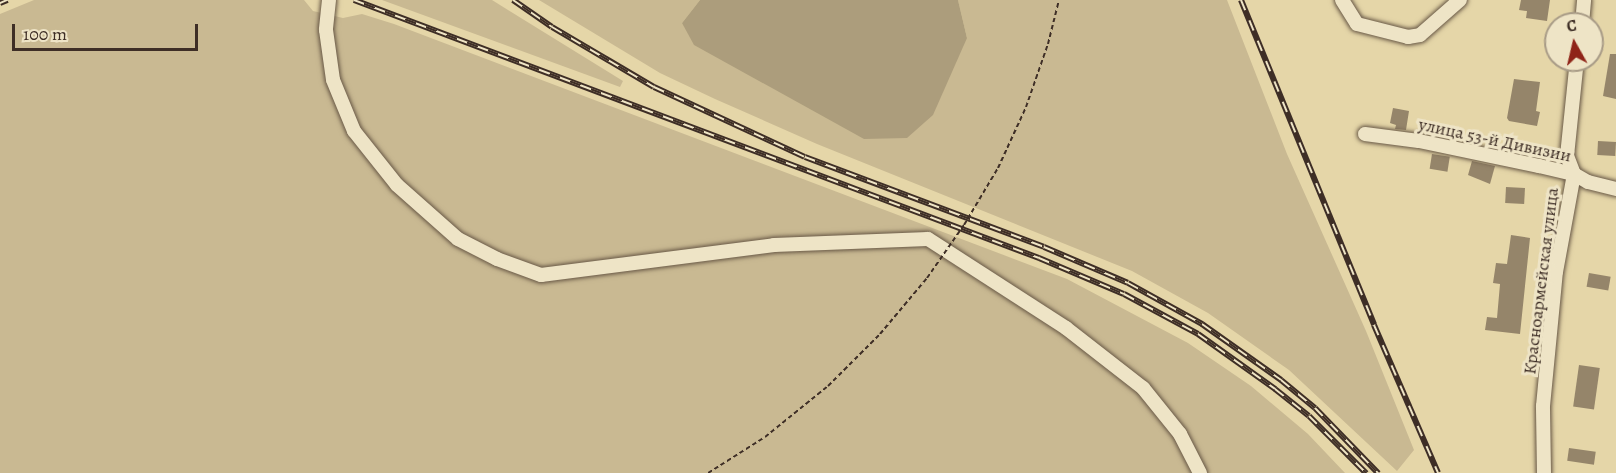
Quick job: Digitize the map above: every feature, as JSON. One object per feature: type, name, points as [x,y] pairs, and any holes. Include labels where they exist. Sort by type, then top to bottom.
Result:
[{"type":"street","points":[[329,0],[326,30],[333,80],[354,131],[397,185],[458,239],[497,259],[541,275],[774,245],[928,239],[1066,328],[1143,387],[1180,434],[1200,473]]},
{"type":"street","points":[[1342,0],[1357,24],[1408,37],[1420,36],[1460,0]]},
{"type":"street","name":"Красноармейская улица","points":[[1544,473],[1543,406],[1556,272],[1574,174],[1567,156],[1576,72]]},
{"type":"street","name":"улица 53-й Дивизии","points":[[1365,134],[1419,141],[1574,174],[1588,182],[1616,189]]},
{"type":"path","points":[[708,473],[765,437],[828,386],[880,334],[927,278],[964,225],[998,168],[1026,107],[1048,44],[1059,0]]},
{"type":"shaded area","points":[[34,0],[304,0],[313,11],[343,18],[362,14],[394,24],[1067,279],[1188,343],[1251,386],[1308,434],[1345,473],[0,473],[0,14]]},
{"type":"shaded area","points":[[382,0],[492,0],[623,81],[620,87]]},
{"type":"shaded area","points":[[539,0],[700,0],[682,23],[967,38],[958,0],[1227,0],[1287,154],[1366,331],[1414,450],[1397,471],[1289,370],[1208,313],[1132,271],[817,144],[715,99],[660,73]]},
{"type":"shaded area","points":[[700,0],[958,0],[967,38],[933,115],[907,138],[864,139],[694,45],[682,23]]},
{"type":"building","points":[[1521,0],[1550,0],[1548,12],[1544,12],[1544,21],[1526,18],[1527,11],[1519,10]]},
{"type":"building","points":[[1610,54],[1616,54],[1616,99],[1603,96]]},
{"type":"building","points":[[1514,79],[1540,82],[1536,111],[1540,112],[1537,126],[1509,121],[1507,118]]},
{"type":"building","points":[[1393,108],[1409,111],[1406,130],[1395,129],[1396,125],[1390,123]]},
{"type":"building","points":[[1598,141],[1616,142],[1615,156],[1597,155]]},
{"type":"building","points":[[1432,154],[1450,157],[1447,172],[1430,169]]},
{"type":"building","points":[[1472,161],[1495,166],[1490,184],[1468,175]]},
{"type":"building","points":[[1506,187],[1525,188],[1524,204],[1505,203]]},
{"type":"building","points":[[1511,235],[1530,238],[1520,334],[1485,330],[1487,317],[1497,318],[1500,284],[1493,283],[1496,263],[1507,264]]},
{"type":"building","points":[[1589,273],[1611,277],[1608,291],[1587,287]]},
{"type":"building","points":[[1579,365],[1600,368],[1594,410],[1573,407]]},
{"type":"building","points":[[1569,448],[1596,452],[1594,465],[1567,461]]},
{"type":"railway","points":[[0,3],[7,0]]},
{"type":"railway","points":[[354,0],[1039,258],[1124,294],[1198,334],[1275,389],[1309,416],[1366,473]]},
{"type":"railway","points":[[513,0],[552,27],[654,87],[805,157],[1044,247],[1128,283],[1202,324],[1281,380],[1315,408],[1378,473]]},
{"type":"railway","points":[[1241,0],[1374,325],[1438,473]]}]
